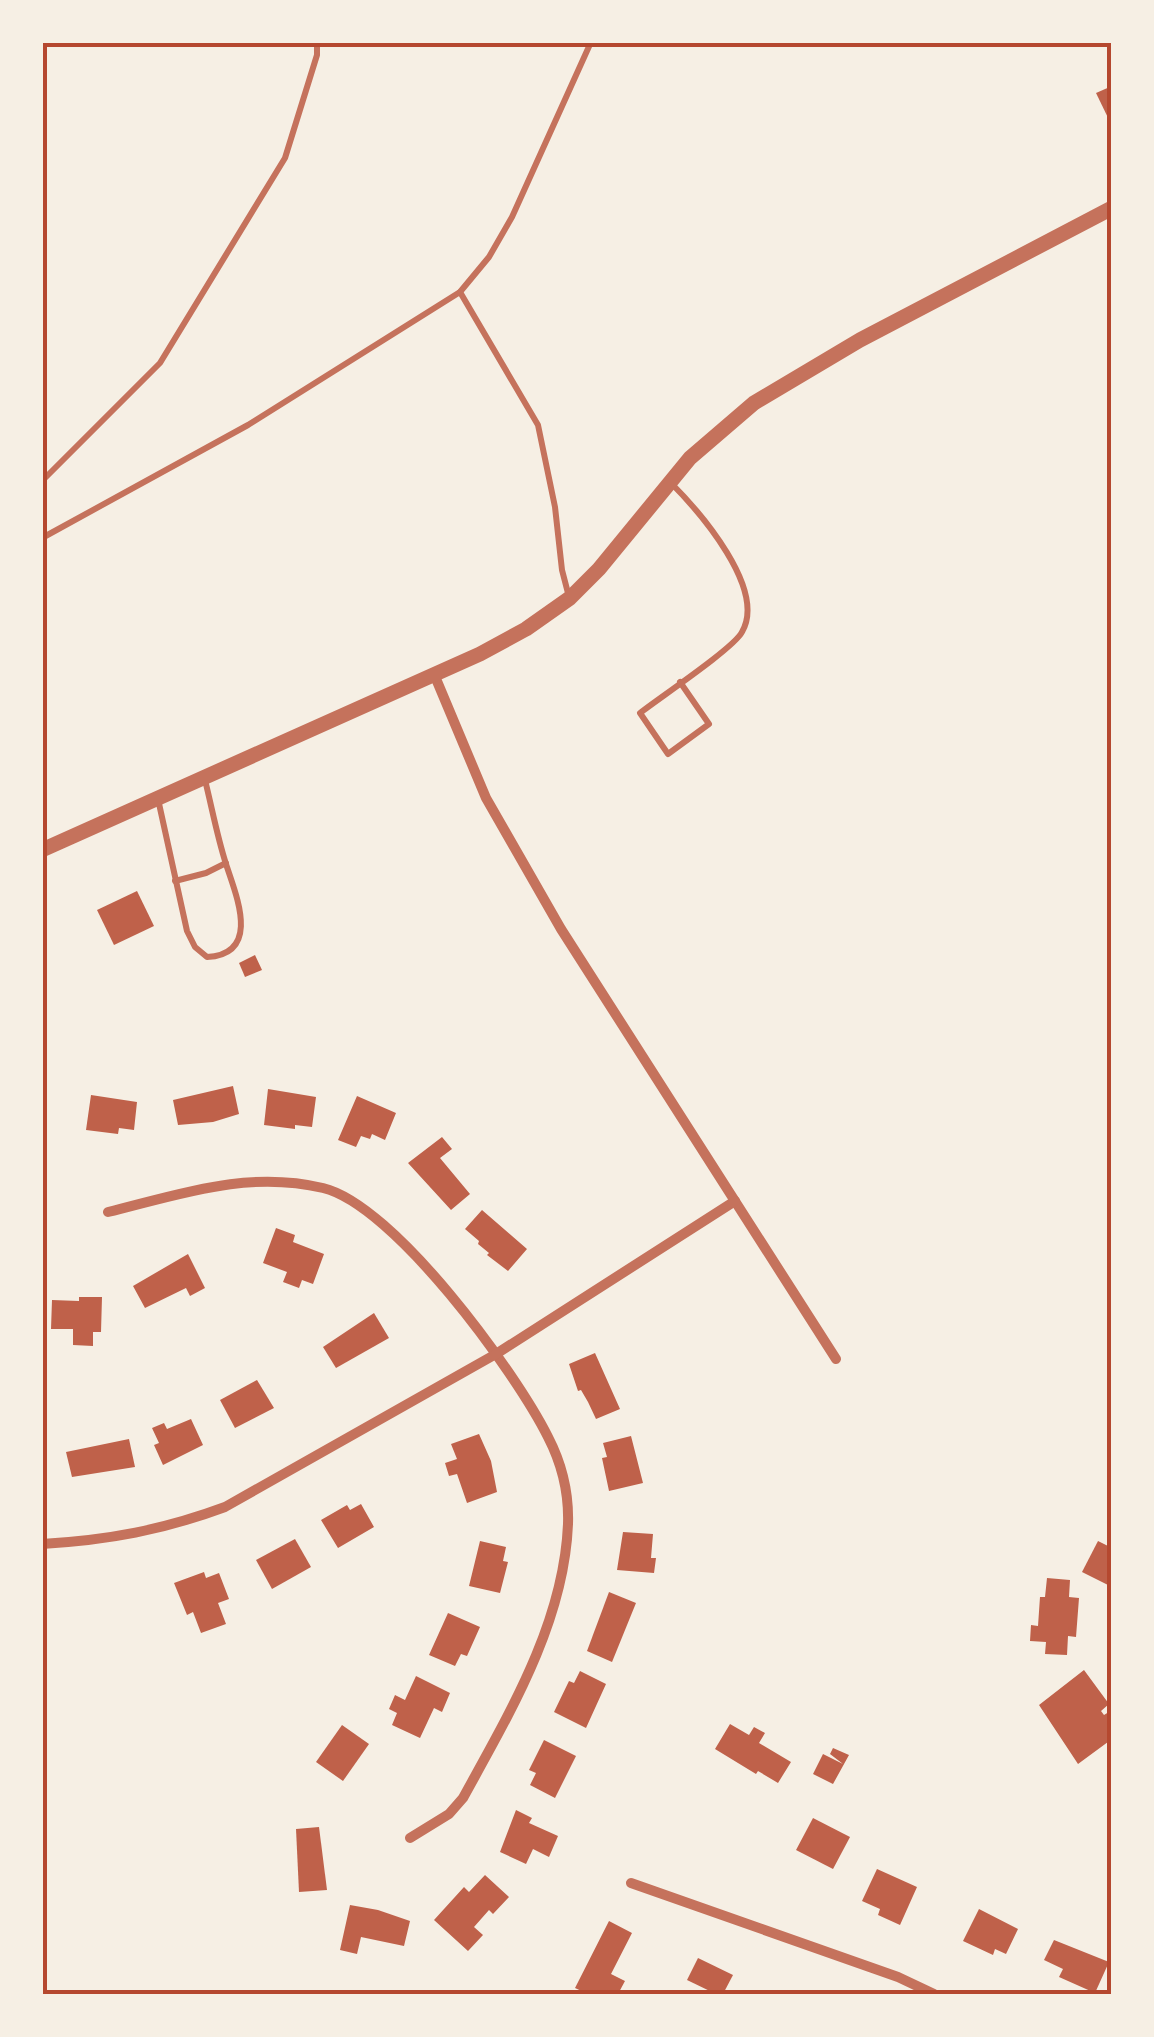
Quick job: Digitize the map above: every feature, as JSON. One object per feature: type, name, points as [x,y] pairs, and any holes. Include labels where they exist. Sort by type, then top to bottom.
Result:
[{"type":"street","points":[[42,850],[504,641],[570,598],[610,556],[669,481],[730,421],[784,382],[1112,208]]},
{"type":"street","points":[[434,674],[486,798],[561,930],[836,1359]]},
{"type":"street","points":[[108,1212],[212,1186],[259,1179],[328,1189],[356,1201],[408,1246],[496,1354],[548,1436],[566,1485],[566,1550],[538,1651],[463,1798],[449,1814],[410,1838]]},
{"type":"street","points":[[42,1544],[128,1536],[181,1524],[225,1506],[496,1354],[735,1200]]},
{"type":"street","points":[[631,1882],[898,1977],[934,1994]]},
{"type":"lane","points":[[42,481],[160,363],[285,158],[316,55],[316,42]]},
{"type":"lane","points":[[42,538],[248,426],[460,292],[488,257],[512,217],[591,42]]},
{"type":"lane","points":[[460,292],[538,425],[570,598]]},
{"type":"lane","points":[[669,481],[695,507],[723,548],[746,592],[750,614],[740,636],[680,682],[640,713],[668,754],[709,724],[680,682]]},
{"type":"lane","points":[[157,798],[187,931],[206,957],[222,956],[240,933],[241,903],[226,863],[204,776]]},
{"type":"lane","points":[[175,880],[206,873],[226,863]]},
{"type":"building","points":[[1112,86],[1112,126],[1096,93]]},
{"type":"building","points":[[137,891],[154,926],[114,945],[97,910]]},
{"type":"building","points":[[255,955],[262,970],[245,977],[239,963]]},
{"type":"building","points":[[233,1086],[239,1114],[213,1122],[178,1125],[173,1100]]},
{"type":"building","points":[[268,1089],[316,1097],[312,1127],[264,1125]]},
{"type":"building","points":[[91,1095],[137,1102],[134,1130],[119,1128],[118,1134],[86,1130]]},
{"type":"building","points":[[357,1096],[396,1113],[385,1140],[372,1134],[370,1139],[361,1136],[356,1147],[338,1140]]},
{"type":"building","points":[[442,1137],[452,1149],[440,1158],[470,1194],[451,1210],[408,1163]]},
{"type":"building","points":[[482,1210],[527,1249],[508,1271],[487,1255],[465,1229]]},
{"type":"building","points":[[276,1228],[295,1235],[293,1242],[324,1254],[313,1284],[302,1280],[299,1288],[283,1282],[287,1272],[263,1263]]},
{"type":"building","points":[[188,1254],[205,1288],[190,1296],[186,1288],[145,1308],[133,1286]]},
{"type":"building","points":[[79,1297],[102,1297],[101,1332],[93,1332],[93,1346],[73,1345],[73,1329],[51,1329],[52,1300],[79,1301]]},
{"type":"building","points":[[374,1313],[389,1338],[336,1368],[323,1347]]},
{"type":"building","points":[[595,1353],[620,1409],[596,1419],[581,1390],[578,1391],[569,1364]]},
{"type":"building","points":[[257,1380],[274,1408],[235,1428],[220,1400]]},
{"type":"building","points":[[191,1419],[203,1445],[163,1465],[152,1428],[164,1423],[167,1429]]},
{"type":"building","points":[[479,1434],[491,1461],[497,1492],[467,1503],[457,1474],[449,1476],[445,1463],[457,1459],[451,1444]]},
{"type":"building","points":[[631,1436],[643,1483],[609,1491],[603,1443]]},
{"type":"building","points":[[129,1439],[135,1467],[72,1477],[66,1452]]},
{"type":"building","points":[[361,1504],[374,1527],[338,1548],[321,1520],[347,1505],[350,1510]]},
{"type":"building","points":[[623,1532],[653,1534],[654,1573],[617,1570]]},
{"type":"building","points":[[295,1539],[311,1567],[272,1589],[256,1560]]},
{"type":"building","points":[[480,1541],[506,1547],[503,1561],[508,1562],[500,1593],[469,1586]]},
{"type":"building","points":[[1098,1541],[1112,1548],[1112,1587],[1082,1572]]},
{"type":"building","points":[[204,1572],[206,1578],[219,1573],[229,1599],[218,1603],[226,1624],[201,1633],[193,1612],[187,1615],[174,1583]]},
{"type":"building","points":[[1047,1578],[1070,1580],[1069,1597],[1079,1598],[1076,1637],[1068,1636],[1067,1655],[1045,1654],[1046,1642],[1030,1641],[1031,1625],[1038,1626],[1040,1597],[1045,1597]]},
{"type":"building","points":[[609,1592],[636,1603],[612,1662],[587,1651]]},
{"type":"building","points":[[448,1613],[480,1627],[467,1656],[461,1654],[455,1666],[429,1655]]},
{"type":"building","points":[[1084,1670],[1109,1704],[1101,1711],[1104,1715],[1112,1710],[1112,1739],[1078,1764],[1039,1705]]},
{"type":"building","points":[[580,1671],[606,1684],[586,1728],[554,1712],[569,1681],[574,1683]]},
{"type":"building","points":[[416,1676],[450,1693],[442,1712],[434,1708],[420,1738],[392,1725],[397,1713],[389,1709],[395,1695],[405,1700]]},
{"type":"building","points":[[730,1724],[749,1735],[754,1727],[765,1733],[759,1743],[791,1762],[778,1783],[715,1749]]},
{"type":"building","points":[[342,1725],[369,1744],[343,1781],[316,1762]]},
{"type":"building","points":[[544,1740],[576,1756],[555,1798],[530,1785],[536,1773],[529,1770]]},
{"type":"building","points":[[833,1748],[849,1755],[833,1784],[813,1774],[823,1754],[843,1764],[830,1754]]},
{"type":"building","points":[[516,1810],[532,1818],[529,1823],[558,1836],[549,1857],[533,1849],[526,1864],[500,1852]]},
{"type":"building","points":[[813,1818],[850,1837],[833,1869],[796,1850]]},
{"type":"building","points":[[319,1827],[327,1890],[299,1892],[296,1829]]},
{"type":"building","points":[[877,1869],[917,1887],[900,1925],[878,1915],[880,1909],[862,1901]]},
{"type":"building","points":[[485,1875],[509,1897],[493,1914],[489,1910],[474,1927],[483,1935],[468,1951],[434,1920],[464,1887],[469,1892]]},
{"type":"building","points":[[350,1905],[410,1921],[404,1946],[361,1937],[357,1954],[340,1950]]},
{"type":"building","points":[[979,1909],[1018,1929],[1006,1954],[995,1949],[993,1955],[963,1941]]},
{"type":"building","points":[[609,1921],[632,1933],[611,1974],[625,1981],[618,1994],[588,1994],[575,1988]]},
{"type":"building","points":[[1054,1940],[1109,1962],[1095,1993],[1059,1977],[1063,1969],[1044,1960]]},
{"type":"building","points":[[698,1958],[733,1975],[723,1994],[687,1980]]}]
